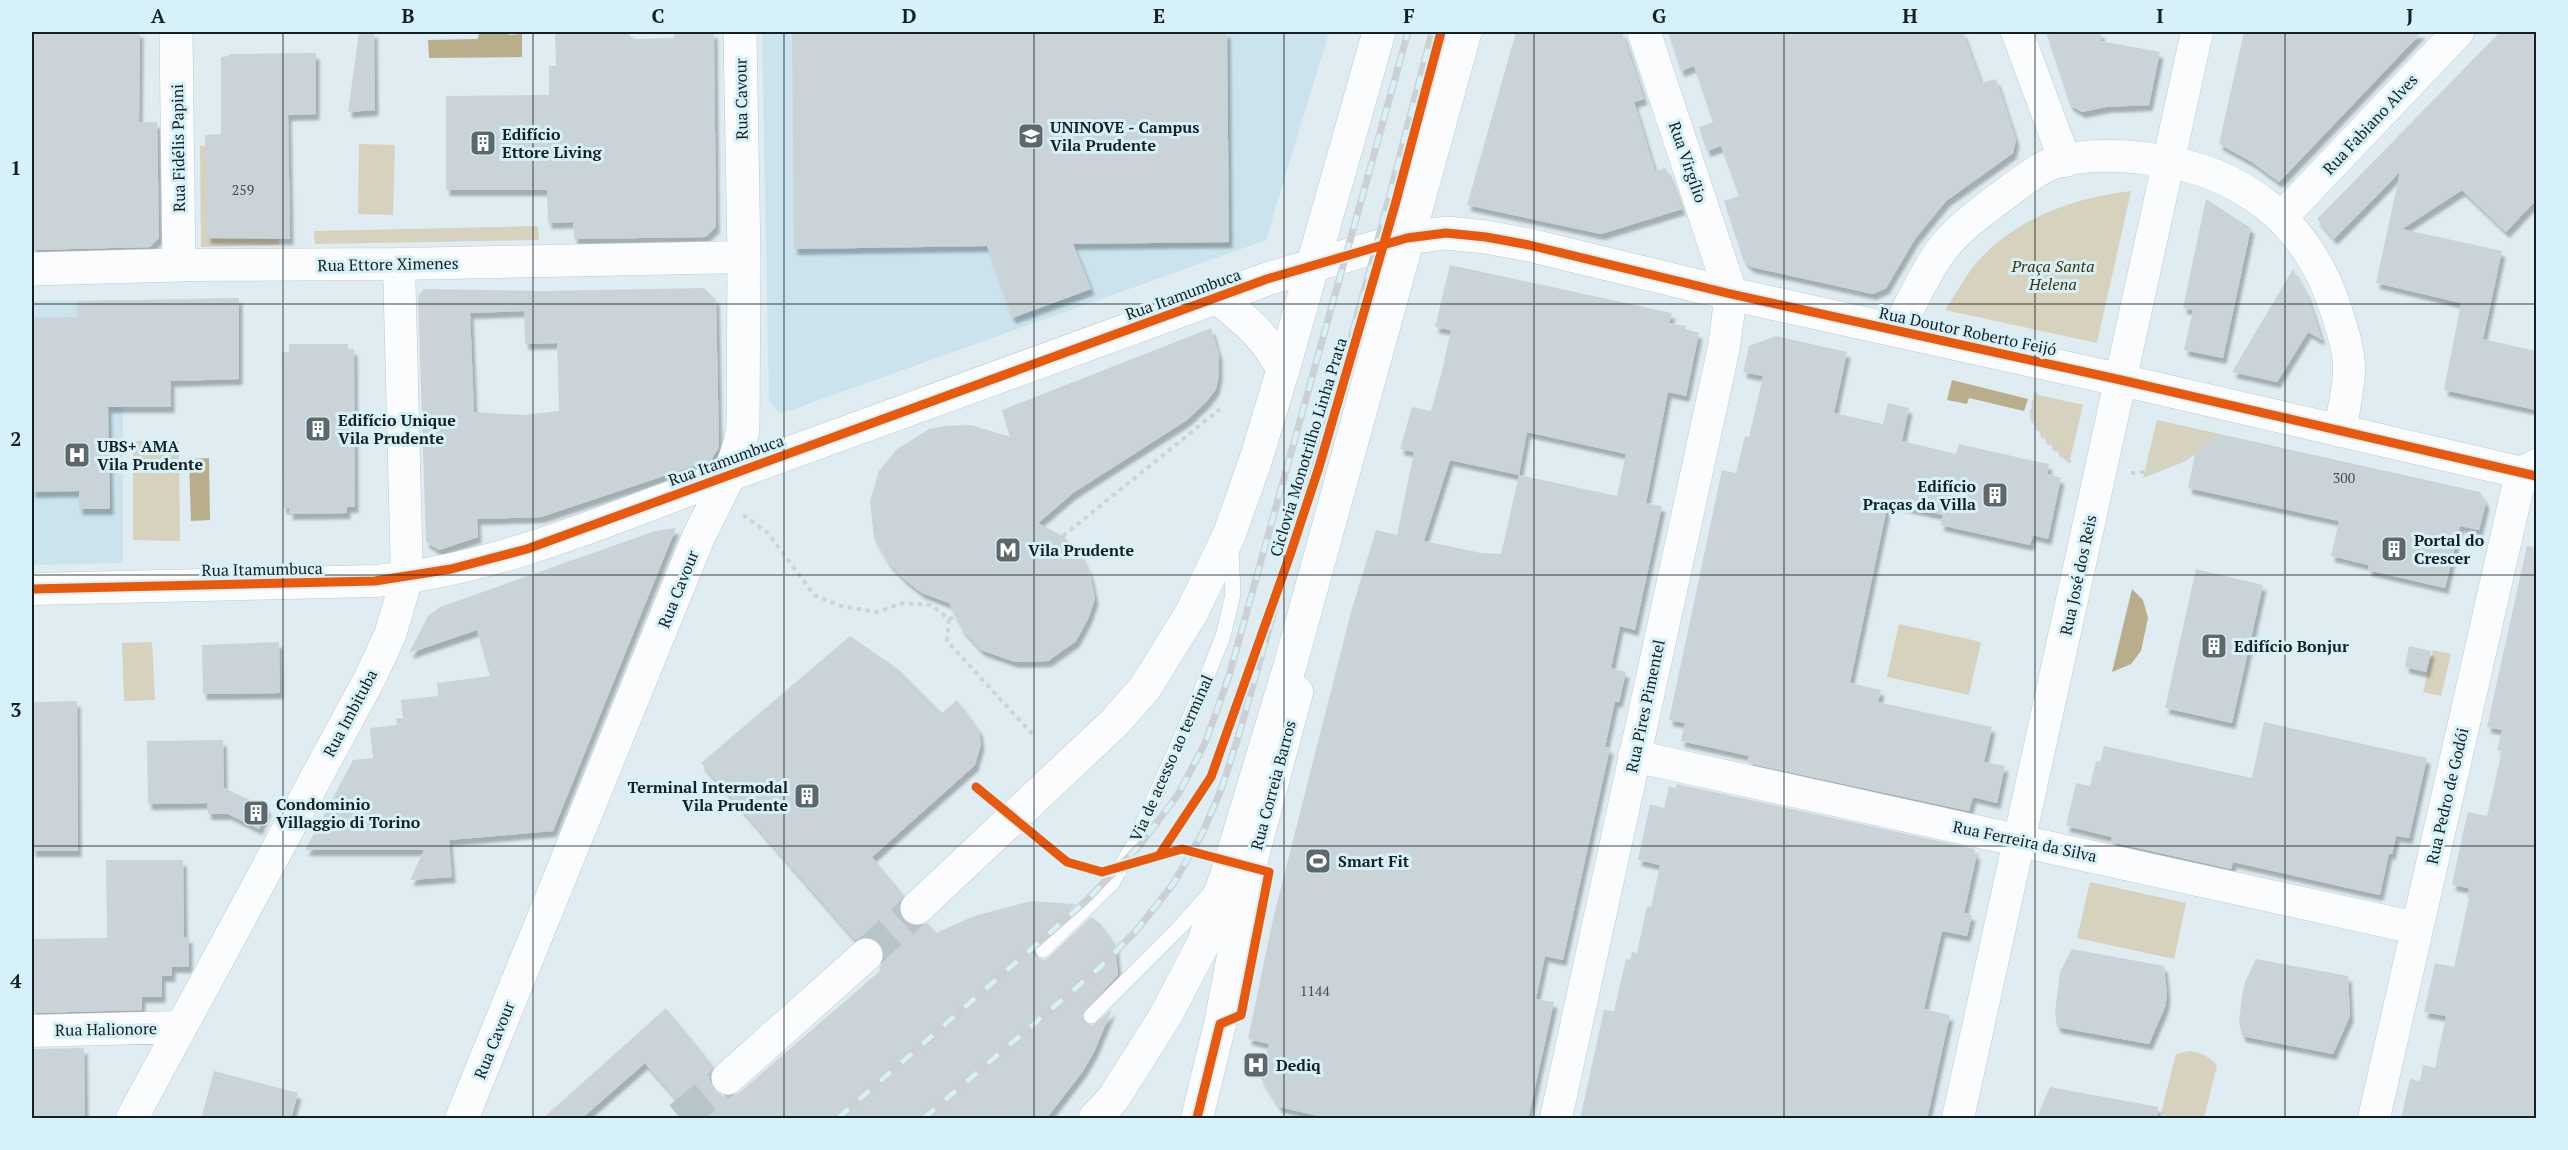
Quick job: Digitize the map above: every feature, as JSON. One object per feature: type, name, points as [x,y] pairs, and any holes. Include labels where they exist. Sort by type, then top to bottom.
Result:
[{"type":"main road","name":"Rua Fidélis Papini","points":[[176,32],[179,265]]},
{"type":"main road","name":"Rua Cavour","points":[[462,1119],[698,538],[729,475],[743,429],[744,257],[740,32]]},
{"type":"main road","points":[[917,908],[1114,723],[1145,688],[1192,612],[1229,535],[1283,370],[1378,32]]},
{"type":"main road","points":[[1095,1119],[1113,1099],[1166,1015],[1203,944],[1227,874],[1291,662],[1464,32]]},
{"type":"main road","name":"Rua Virgílio","points":[[1644,32],[1731,294]]},
{"type":"main road","name":"Rua Doutor Roberto Feijó","points":[[1407,238],[1446,233],[1486,237],[2121,380]]},
{"type":"main road","name":"Rua Itamumbuca","points":[[729,475],[1217,297],[1313,264],[1407,238]]},
{"type":"main road","points":[[1671,279],[1719,254]]},
{"type":"main road","name":"Rua Ettore Ximenes","points":[[32,269],[179,265]]},
{"type":"main road","points":[[1217,297],[1251,324],[1268,343],[1283,370]]},
{"type":"main road","points":[[728,1078],[866,955]]},
{"type":"street","points":[[2017,32],[2065,161]]},
{"type":"street","name":"Rua José dos Reis","points":[[1958,1119],[2197,32]]},
{"type":"street","name":"Rua Fabiano Alves","points":[[2282,217],[2458,32]]},
{"type":"street","points":[[1897,330],[1937,256],[1975,216],[2050,164],[2120,155],[2169,161],[2210,173],[2249,194],[2282,217],[2302,241],[2327,283],[2343,331],[2349,371],[2340,431]]},
{"type":"street","name":"Rua Ettore Ximenes","points":[[179,265],[399,264],[744,257]]},
{"type":"street","name":"Rua Imbituba","points":[[132,1119],[370,678],[390,635],[407,578],[399,264]]},
{"type":"street","name":"Rua Pires Pimentel","points":[[1556,1119],[1724,347],[1731,294]]},
{"type":"street","name":"Rua Doutor Roberto Feijó","points":[[2121,380],[2340,431],[2532,471]]},
{"type":"street","name":"Rua Pedro de Godói","points":[[2374,1119],[2416,928],[2532,471]]},
{"type":"street","name":"Rua Itamumbuca","points":[[32,588],[375,581],[407,578],[527,549],[729,475]]},
{"type":"street","name":"Rua Correia Barros","points":[[1197,1119],[1220,1024],[1250,867],[1298,694],[1291,662]]},
{"type":"street","name":"Rua Ferreira da Silva","points":[[1634,756],[2416,928]]},
{"type":"street","name":"Rua Halionore","points":[[32,1031],[180,1027]]},
{"type":"lane","name":"Via de acesso ao terminal","points":[[1043,950],[1112,883],[1152,806],[1223,636],[1233,594],[1233,555],[1229,535]]},
{"type":"lane","points":[[1084,1022],[1180,927],[1227,874]]},
{"type":"path","points":[[1063,536],[1221,410]]},
{"type":"path","points":[[736,510],[768,533],[814,595],[841,606],[877,612],[903,603],[931,604],[949,619]]},
{"type":"path","points":[[949,619],[957,616]]},
{"type":"path","points":[[949,619],[947,641],[1034,736]]},
{"type":"path","points":[[843,1119],[1027,957]]},
{"type":"path","points":[[860,1119],[1034,966]]},
{"type":"path","points":[[968,1119],[1084,1022]]},
{"type":"path","points":[[990,1119],[1084,1022]]},
{"type":"shaded area","points":[[479,32],[522,34],[522,57],[429,58],[428,40],[478,39]]},
{"type":"shaded area","name":"UNINOVE - Campus Vila Prudente","points":[[762,32],[1329,32],[1266,240],[780,414],[769,401]]},
{"type":"shaded area","name":"UBS+ AMA Vila Prudente","points":[[123,300],[123,563],[32,565],[32,301]]},
{"type":"shaded area","points":[[1952,380],[2028,399],[2024,411],[1969,398],[1967,404],[1947,400]]},
{"type":"shaded area","points":[[209,458],[210,520],[191,521],[189,459]]},
{"type":"shaded area","points":[[2132,589],[2143,600],[2148,618],[2141,651],[2131,664],[2112,672]]},
{"type":"green space","points":[[359,144],[395,145],[393,215],[358,214]]},
{"type":"green space","points":[[200,146],[206,146],[279,237],[279,245],[201,247]]},
{"type":"green space","name":"Praça Santa Helena","points":[[2131,191],[2097,343],[1945,310],[1970,271],[2002,238],[2021,226],[2063,206],[2108,194]]},
{"type":"green space","points":[[538,226],[539,240],[315,244],[314,231]]},
{"type":"green space","points":[[2034,394],[2083,405],[2069,464],[2042,436],[2030,417]]},
{"type":"green space","points":[[2157,420],[2220,434],[2186,461],[2143,478]]},
{"type":"green space","points":[[133,441],[179,441],[180,541],[133,540]]},
{"type":"green space","points":[[1899,624],[1981,642],[1969,695],[1887,677]]},
{"type":"green space","points":[[152,642],[155,700],[124,701],[122,643]]},
{"type":"green space","points":[[2433,650],[2451,654],[2441,696],[2423,692]]},
{"type":"green space","points":[[2090,882],[2186,903],[2174,959],[2077,938]]},
{"type":"green space","points":[[2189,1051],[2205,1056],[2217,1066],[2204,1118],[2169,1118],[2161,1113],[2176,1054]]},
{"type":"building","points":[[32,32],[140,32],[139,122],[157,122],[159,238],[150,247],[32,250]]},
{"type":"building","points":[[359,32],[374,32],[375,110],[348,112]]},
{"type":"building","points":[[555,32],[630,32],[630,39],[674,38],[674,32],[714,32],[716,227],[705,237],[574,239],[573,222],[548,223],[547,190],[446,190],[446,96],[549,95],[549,66],[556,66]]},
{"type":"building","name":"UNINOVE - Campus Vila Prudente","points":[[792,32],[1227,32],[1229,242],[1073,244],[1091,289],[1012,318],[987,246],[794,249]]},
{"type":"building","points":[[1516,32],[1622,32],[1644,99],[1634,102],[1655,171],[1666,168],[1682,209],[1601,234],[1467,205]]},
{"type":"building","points":[[1668,32],[1963,32],[1981,83],[1996,79],[2016,140],[2013,153],[1946,201],[1915,239],[1886,288],[1873,294],[1751,267],[1744,261],[1724,201],[1739,196],[1721,146],[1707,151],[1699,127],[1713,122],[1694,66],[1681,71]]},
{"type":"building","points":[[2046,32],[2101,32],[2101,41],[2160,52],[2149,105],[2106,107],[2082,112],[2070,105]]},
{"type":"building","points":[[2244,32],[2422,32],[2279,182],[2252,162],[2219,144]]},
{"type":"building","points":[[2500,32],[2536,32],[2536,200],[2506,232],[2462,190],[2402,229],[2502,251],[2483,339],[2536,351],[2536,410],[2444,390],[2461,303],[2376,283],[2400,172],[2334,239],[2317,219]]},
{"type":"building","points":[[316,53],[316,114],[288,115],[290,239],[207,238],[205,135],[221,134],[221,57],[229,56],[229,54]]},
{"type":"building","points":[[2206,199],[2251,228],[2223,358],[2184,350],[2193,310],[2183,308]]},
{"type":"building","points":[[1450,265],[1672,313],[1669,323],[1686,326],[1685,329],[1699,333],[1686,396],[1668,392],[1646,503],[1662,506],[1635,630],[1620,626],[1611,668],[1626,672],[1619,702],[1615,701],[1605,747],[1610,748],[1563,960],[1545,956],[1536,999],[1554,1002],[1528,1119],[1332,1119],[1279,1107],[1261,1079],[1269,1044],[1248,1039],[1273,919],[1351,612],[1376,530],[1397,535],[1414,452],[1400,449],[1412,407],[1431,411],[1442,371],[1451,330],[1435,327]],"holes":[[[1527,432],[1626,454],[1617,496],[1519,475]],[[1450,460],[1519,475],[1501,554],[1481,553],[1424,541]]]},
{"type":"building","points":[[2293,269],[2307,295],[2322,340],[2308,332],[2277,382],[2232,372]]},
{"type":"building","points":[[704,288],[716,300],[719,447],[711,460],[541,517],[477,519],[478,537],[439,550],[426,542],[418,296],[424,289],[545,291]],"holes":[[[524,311],[525,344],[557,343],[559,411],[523,415],[474,412],[470,313]]]},
{"type":"building","points":[[239,298],[239,379],[171,381],[171,407],[108,407],[110,509],[79,509],[79,491],[32,492],[32,318],[77,317],[77,301]]},
{"type":"building","points":[[1211,328],[1219,355],[1219,375],[1216,389],[1207,401],[1187,420],[1073,493],[1038,523],[1063,536],[1080,554],[1090,574],[1095,599],[1088,619],[1076,641],[1048,661],[1015,662],[981,650],[962,629],[949,603],[922,593],[888,562],[874,538],[870,501],[879,471],[897,449],[929,429],[945,426],[971,425],[1010,437],[1002,410]]},
{"type":"building","points":[[1776,336],[1847,352],[1834,413],[1883,424],[1888,403],[1909,408],[1902,441],[1956,454],[1959,444],[2049,464],[2047,474],[2061,478],[2048,539],[2033,535],[2030,545],[1940,525],[1943,515],[1888,503],[1850,683],[1881,690],[1878,702],[1992,727],[1984,762],[2005,766],[1997,803],[1973,797],[1969,811],[1747,763],[1749,756],[1681,741],[1685,723],[1669,720],[1722,470],[1736,473],[1745,436],[1749,437],[1763,376],[1743,372],[1749,346]]},
{"type":"building","name":"Edifício Unique Vila Prudente","points":[[289,344],[348,344],[348,349],[354,349],[355,507],[347,507],[347,513],[289,514],[290,508],[283,508],[282,352],[289,352]]},
{"type":"building","points":[[2220,434],[2480,492],[2486,503],[2479,530],[2460,526],[2445,588],[2368,570],[2369,565],[2331,556],[2339,521],[2188,488],[2195,454]]},
{"type":"building","points":[[676,528],[553,831],[449,840],[452,877],[410,880],[424,850],[305,850],[353,760],[373,758],[370,728],[397,725],[396,718],[403,718],[401,700],[438,696],[437,683],[490,676],[477,630],[409,653],[428,616],[440,607],[655,531]]},
{"type":"building","points":[[2527,546],[2536,547],[2536,1119],[2401,1119],[2410,1079],[2420,1081],[2423,1065],[2435,1068],[2446,1016],[2424,1012],[2435,963],[2454,967],[2469,898],[2467,897],[2469,888],[2452,885],[2464,828],[2468,812],[2487,816],[2502,751],[2497,750],[2502,730],[2487,727]]},
{"type":"building","name":"Edifício Bonjur","points":[[2196,569],[2263,585],[2232,723],[2165,708]]},
{"type":"building","points":[[850,636],[898,669],[942,713],[957,700],[979,730],[981,744],[975,765],[872,857],[904,895],[899,903],[899,912],[903,920],[912,926],[928,923],[936,933],[974,916],[1031,901],[1073,904],[1075,905],[1036,943],[1033,952],[1036,957],[1045,960],[1091,917],[1101,924],[1115,945],[1118,975],[1082,1014],[1085,1023],[1093,1025],[1112,1009],[1094,1052],[1083,1071],[1046,1119],[694,1119],[645,1063],[581,1119],[542,1119],[666,1008],[714,1067],[710,1073],[710,1081],[714,1090],[723,1096],[732,1096],[740,1092],[881,970],[879,968],[884,960],[884,952],[880,943],[871,937],[855,940],[701,763]]},
{"type":"building","points":[[279,642],[280,693],[203,694],[202,645]]},
{"type":"building","points":[[2409,646],[2431,651],[2426,672],[2405,667]]},
{"type":"building","points":[[77,701],[78,851],[32,851],[32,702]]},
{"type":"building","points":[[2264,722],[2427,758],[2409,838],[2396,836],[2392,854],[2389,853],[2380,895],[2233,862],[2231,869],[2111,842],[2112,837],[2066,826],[2076,783],[2090,786],[2096,761],[2100,762],[2104,746],[2252,778]]},
{"type":"building","points":[[223,740],[224,788],[268,808],[259,829],[228,814],[208,814],[207,803],[148,804],[147,741]]},
{"type":"building","points":[[1677,784],[1975,849],[1974,854],[1977,854],[1964,913],[1972,915],[1967,936],[1942,931],[1924,1009],[1950,1015],[1927,1119],[1580,1119],[1604,1010],[1614,1011],[1626,959],[1630,960],[1632,952],[1637,953],[1647,906],[1651,907],[1660,865],[1638,860],[1650,804],[1664,808],[1669,786],[1676,788]]},
{"type":"building","points":[[106,860],[183,860],[184,937],[189,937],[189,967],[172,967],[172,976],[162,976],[162,997],[142,997],[142,1010],[32,1013],[32,939],[107,938]]},
{"type":"building","points":[[2072,949],[2164,966],[2167,995],[2165,1007],[2149,1044],[2057,1027],[2055,1012],[2060,972]]},
{"type":"building","points":[[2256,959],[2348,976],[2350,1016],[2333,1054],[2242,1036],[2239,1022],[2242,996],[2245,982]]},
{"type":"building","points":[[84,1048],[85,1119],[32,1119],[32,1049]]},
{"type":"building","points":[[214,1071],[298,1093],[291,1119],[201,1119]]},
{"type":"building","points":[[2050,1087],[2158,1107],[2157,1119],[2036,1119]]},
{"type":"tunnel","points":[[866,955],[917,908]]},
{"type":"tunnel","points":[[680,1118],[728,1078]]},
{"type":"railway","points":[[838,1118],[1085,902],[1140,845],[1179,793],[1206,741],[1229,676],[1408,32]]},
{"type":"railway","points":[[924,1118],[1098,969],[1136,931],[1173,884],[1202,834],[1221,790],[1237,741],[1373,259],[1432,32]]},
{"type":"cycle path","name":"Ciclovia Monotrilho Linha Prata","points":[[1160,854],[1211,777],[1290,555],[1319,467],[1395,205],[1441,32]]},
{"type":"cycle path","points":[[32,589],[375,581],[451,569],[527,549],[1267,279],[1407,238],[1446,233],[1529,245],[1731,294],[2121,380],[2536,476]]},
{"type":"cycle path","points":[[976,787],[1067,862],[1102,872],[1182,849],[1269,872],[1241,1015],[1220,1024],[1197,1118]]},
{"type":"place","name":"UNINOVE - Campus Vila Prudente","points":[[1031,136]]},
{"type":"place","name":"Edifício Ettore Living","points":[[483,143]]},
{"type":"place","name":"Edifício Unique Vila Prudente","points":[[318,429]]},
{"type":"place","name":"UBS+ AMA Vila Prudente","points":[[77,455]]},
{"type":"place","name":"Edifício Praças da Villa","points":[[1995,495]]},
{"type":"place","name":"Portal do Crescer","points":[[2394,549]]},
{"type":"place","name":"Vila Prudente","points":[[1008,550]]},
{"type":"place","name":"Edifício Bonjur","points":[[2214,646]]},
{"type":"place","name":"Terminal Intermodal Vila Prudente","points":[[807,796]]},
{"type":"place","name":"Condominio Villaggio di Torino","points":[[256,813]]},
{"type":"place","name":"Smart Fit","points":[[1318,861]]},
{"type":"place","name":"Dediq","points":[[1256,1065]]}]
